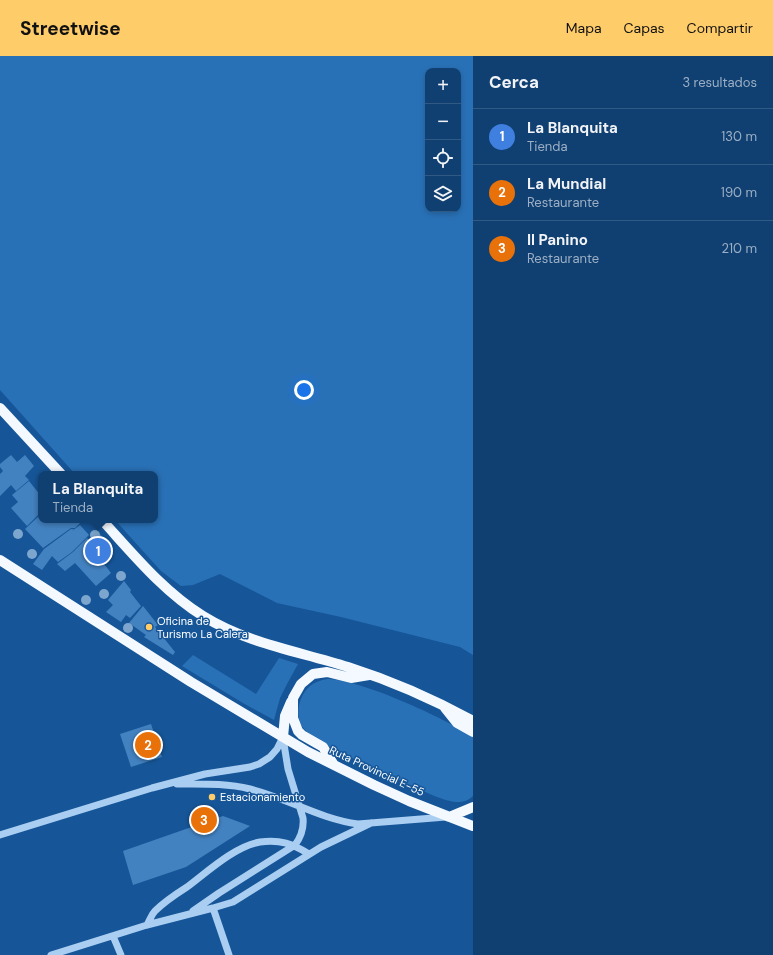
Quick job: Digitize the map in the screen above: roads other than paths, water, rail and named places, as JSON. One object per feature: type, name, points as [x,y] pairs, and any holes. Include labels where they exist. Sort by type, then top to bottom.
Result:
[{"type":"main road","points":[[0,408],[58,471]]},
{"type":"main road","points":[[105,523],[152,574],[202,615],[223,627],[278,648],[347,666],[371,674],[442,704],[473,721]]},
{"type":"main road","name":"Ruta Provincial E-55","points":[[0,560],[198,686],[334,766],[374,785],[473,826]]},
{"type":"main road","points":[[283,737],[285,716],[293,698],[301,684],[313,674],[327,672],[351,678],[371,674]]},
{"type":"main road","points":[[293,698],[293,718],[298,731],[302,735],[323,747],[334,766]]},
{"type":"main road","points":[[442,704],[457,723],[473,732]]},
{"type":"main road","points":[[449,817],[473,807]]},
{"type":"street","points":[[0,835],[152,788],[205,774],[242,769],[259,764],[270,757],[277,749],[283,737]]},
{"type":"street","points":[[189,914],[219,893],[295,845],[300,838],[304,825],[288,769],[283,737]]},
{"type":"street","points":[[171,784],[227,785],[244,788],[266,794],[300,808],[347,823],[358,824],[449,817]]},
{"type":"street","points":[[52,955],[148,925],[233,902],[309,854],[371,823]]},
{"type":"street","points":[[148,925],[152,916],[164,903],[223,860],[250,844],[278,841],[295,845],[309,854]]},
{"type":"street","points":[[213,908],[229,955]]},
{"type":"street","points":[[113,936],[121,955]]},
{"type":"place","name":"La Blanquita","points":[[98,551]]},
{"type":"place","name":"Oficina de Turismo La Calera","points":[[149,627]]},
{"type":"place","name":"La Mundial","points":[[148,745]]},
{"type":"place","name":"Estacionamiento","points":[[212,797]]},
{"type":"place","name":"Il Panino","points":[[204,820]]}]
